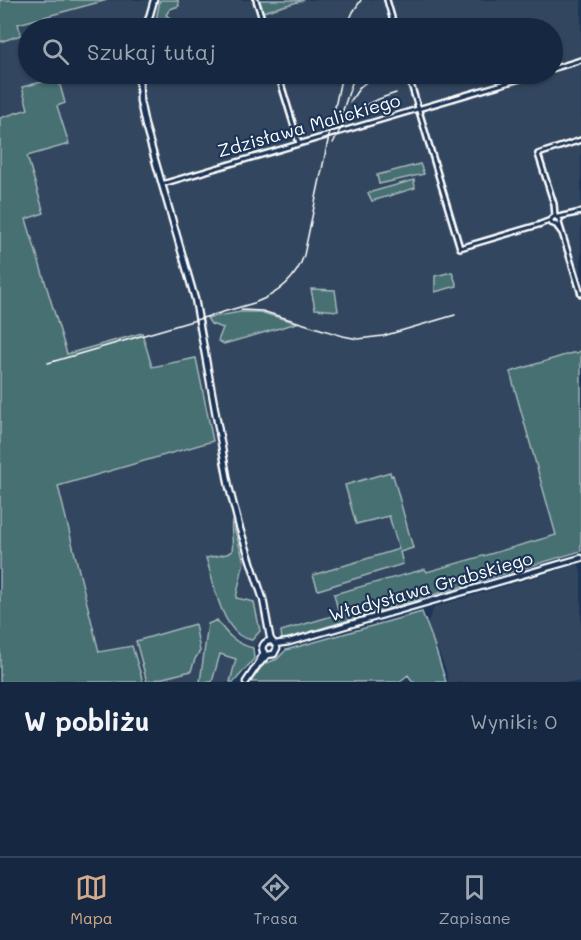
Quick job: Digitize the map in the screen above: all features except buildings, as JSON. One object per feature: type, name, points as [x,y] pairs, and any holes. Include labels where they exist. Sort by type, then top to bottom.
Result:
[{"type":"street","points":[[149,18],[154,0]]},
{"type":"street","points":[[256,0],[262,18]]},
{"type":"street","points":[[387,0],[392,18]]},
{"type":"street","points":[[563,66],[581,60]]},
{"type":"street","points":[[140,84],[142,113],[195,298],[229,487],[262,599],[272,644],[262,646],[266,654],[246,682]]},
{"type":"street","points":[[281,84],[299,144]]},
{"type":"street","points":[[411,84],[418,108],[502,84]]},
{"type":"street","name":"Zdzisława Malickiego","points":[[162,184],[418,108],[460,248],[581,212]]},
{"type":"street","points":[[581,140],[537,154],[554,204],[556,221],[562,233],[572,273],[581,294]]},
{"type":"street","name":"Władysława Grabskiego","points":[[266,654],[274,654],[272,644],[289,642],[581,558]]},
{"type":"shaded area","points":[[107,0],[581,0],[581,551],[282,640],[273,635],[261,637],[253,648],[254,659],[234,682],[136,682],[100,653],[58,486],[212,441],[196,358],[152,367],[141,333],[67,355],[26,219],[44,213],[27,156],[28,109],[0,118],[0,42],[18,36],[18,84],[563,84],[563,18],[40,18]]},
{"type":"shaded area","points":[[579,564],[581,647],[578,648],[581,660],[581,682],[448,682],[446,670],[427,625],[434,607]]},
{"type":"green space","points":[[0,0],[107,0],[40,18],[18,18],[18,36],[0,42]]},
{"type":"green space","points":[[160,0],[178,0],[179,6],[170,9],[166,15],[170,18],[156,18]]},
{"type":"green space","points":[[258,0],[304,0],[263,12]]},
{"type":"green space","points":[[34,84],[60,84],[65,103],[57,106],[69,144],[27,156],[44,213],[26,219],[67,354],[142,333],[152,367],[196,358],[213,441],[58,486],[99,652],[132,646],[143,682],[0,682],[0,118],[28,109],[22,87]]},
{"type":"green space","points":[[420,164],[424,174],[379,184],[377,175]]},
{"type":"green space","points":[[414,180],[415,188],[372,201],[368,193]]},
{"type":"green space","points":[[452,272],[457,286],[435,292],[435,276]]},
{"type":"green space","points":[[311,289],[335,290],[338,311],[315,309]]},
{"type":"green space","points":[[240,312],[260,312],[297,323],[224,344],[218,341],[223,328],[211,324],[207,318]]},
{"type":"green space","points":[[581,350],[581,551],[282,640],[281,631],[339,614],[334,594],[425,569],[427,572],[556,535],[510,372]]},
{"type":"green space","points":[[390,472],[391,476],[393,475],[413,548],[400,552],[403,564],[318,590],[313,575],[399,549],[389,516],[356,524],[345,485]]},
{"type":"green space","points":[[232,521],[244,561],[236,598],[254,602],[260,631],[252,640],[239,635],[227,620],[218,600],[206,558],[232,551]]},
{"type":"green space","points":[[422,612],[446,682],[413,682],[408,675],[399,682],[250,682],[264,664],[277,659],[286,650]]},
{"type":"green space","points":[[217,620],[232,638],[253,648],[254,659],[234,682],[230,682],[236,659],[220,654],[212,682],[200,682],[208,624]]},
{"type":"green space","points":[[195,624],[200,651],[191,671],[147,682],[136,641]]},
{"type":"railway","points":[[350,18],[361,0]]},
{"type":"railway","points":[[48,363],[254,303],[285,285],[296,272],[304,255],[340,84]]},
{"type":"railway","points":[[341,116],[352,84]]},
{"type":"railway","points":[[350,102],[364,84]]},
{"type":"railway","points":[[333,143],[345,123],[358,110],[396,93]]},
{"type":"railway","points":[[241,310],[262,311],[358,339],[383,336],[455,315]]}]
